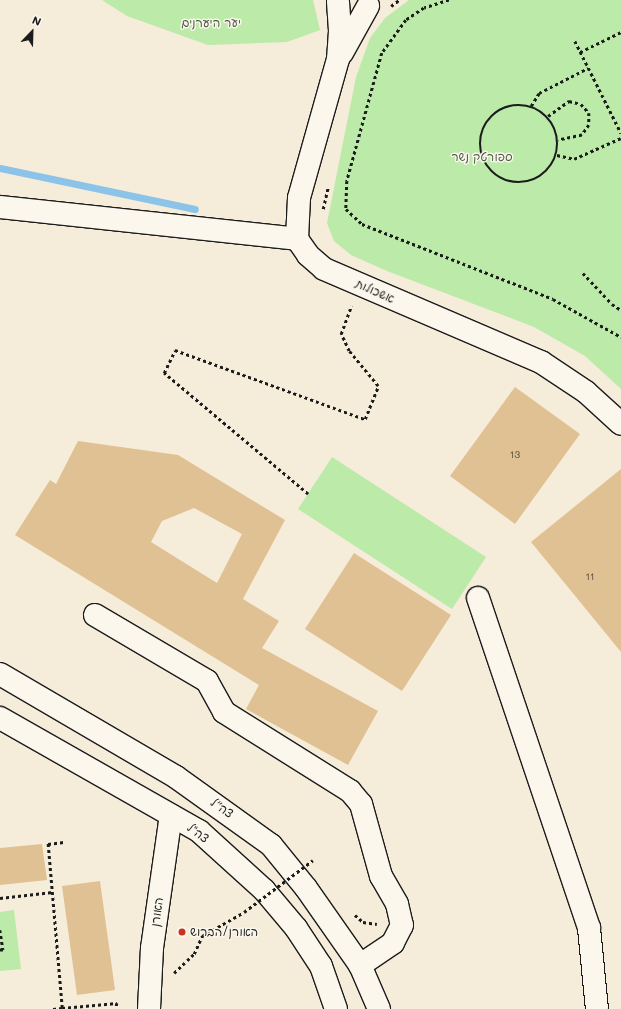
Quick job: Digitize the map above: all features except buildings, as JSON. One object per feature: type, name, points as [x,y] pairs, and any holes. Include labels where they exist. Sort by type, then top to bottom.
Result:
[{"type":"main road","points":[[0,207],[297,239],[299,198],[338,59],[340,32],[337,1],[380,5]]},
{"type":"main road","points":[[338,59],[380,5]]},
{"type":"main road","name":"אשכולות","points":[[297,239],[308,255],[324,269],[541,362],[586,392],[621,424]]},
{"type":"main road","points":[[478,598],[589,928],[597,1009]]},
{"type":"main road","points":[[95,614],[207,681],[224,712],[350,791],[361,804],[381,876],[398,904],[402,925],[393,943],[360,966]]},
{"type":"main road","name":"צה״ל","points":[[0,674],[176,777],[271,845],[306,888],[360,966],[379,1009]]},
{"type":"main road","name":"צה\"ל","points":[[0,718],[198,831],[264,890],[296,928],[321,966],[336,1009]]},
{"type":"main road","name":"האורן","points":[[149,1003],[152,948],[171,815]]},
{"type":"path","points":[[380,5],[399,0]]},
{"type":"path","points":[[449,0],[424,8],[406,20],[382,53],[347,182],[346,209],[362,224],[553,299],[621,337]]},
{"type":"path","points":[[580,52],[621,32]]},
{"type":"path","points":[[575,41],[621,133]]},
{"type":"path","points":[[531,106],[539,93],[588,68]]},
{"type":"path","points":[[548,116],[569,102],[581,104],[589,113],[589,126],[582,135],[559,140]]},
{"type":"path","points":[[512,105],[531,106],[548,116],[559,140],[557,155],[545,174],[520,183],[496,175],[487,166],[479,141],[490,117],[512,105]]},
{"type":"path","points":[[557,155],[574,159],[621,138]]},
{"type":"path","points":[[322,218],[330,180]]},
{"type":"path","points":[[583,273],[612,304],[621,310]]},
{"type":"path","points":[[308,494],[164,373],[175,350],[364,419],[378,386],[349,351],[341,334],[358,284]]},
{"type":"path","points":[[62,1008],[48,844],[64,842]]},
{"type":"path","points":[[149,1003],[194,954],[202,936],[244,912],[313,860],[317,864]]},
{"type":"path","points":[[0,898],[53,892]]},
{"type":"path","points":[[352,913],[363,922],[378,924],[382,919]]},
{"type":"path","points":[[0,930],[2,950],[0,950]]},
{"type":"path","points":[[53,1009],[117,1003],[116,1009]]},
{"type":"green space","name":"יער היערנים","points":[[102,0],[313,0],[320,30],[287,42],[208,45],[127,16]]},
{"type":"green space","name":"ספורטק נשר","points":[[409,0],[621,0],[621,389],[585,356],[534,327],[387,271],[351,255],[334,241],[327,223],[356,77],[370,38],[385,18]]},
{"type":"green space","points":[[332,457],[486,557],[452,609],[298,509]]},
{"type":"green space","points":[[14,910],[21,969],[0,971],[0,912]]},
{"type":"waterway","points":[[0,168],[195,209]]},
{"type":"place","name":"האורן/הברוש","points":[[182,932]]}]
